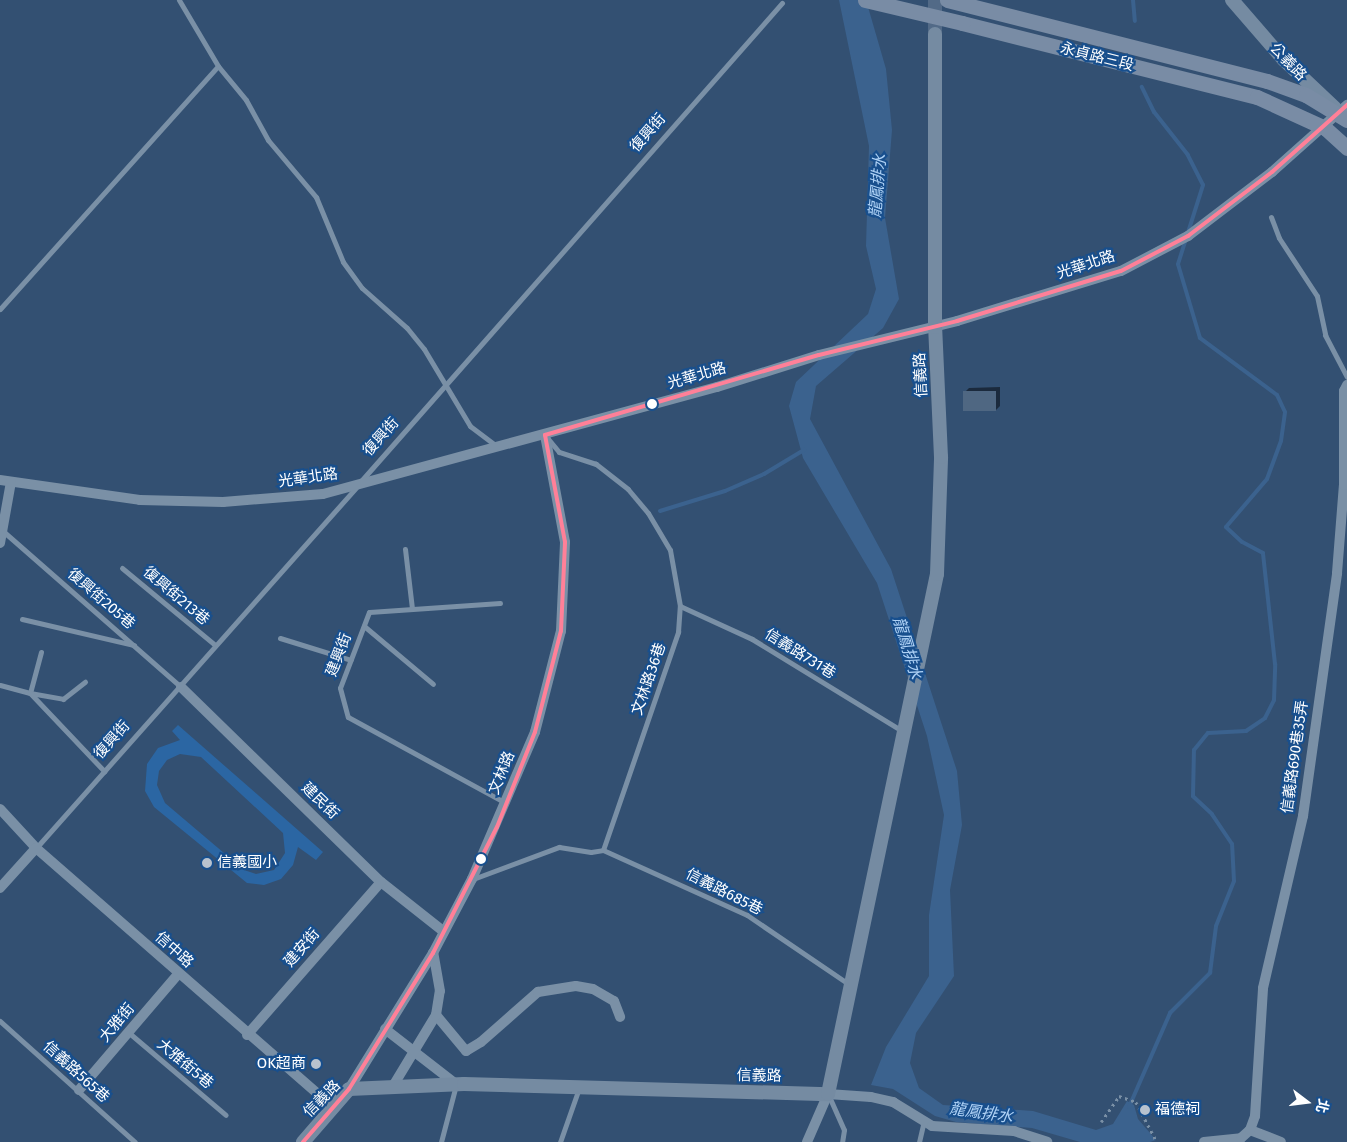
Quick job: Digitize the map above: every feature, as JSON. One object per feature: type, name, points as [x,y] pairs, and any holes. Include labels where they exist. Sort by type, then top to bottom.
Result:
[{"type":"main road","name":"永貞路三段","points":[[865,0],[1258,97],[1325,128]]},
{"type":"main road","name":"永貞路三段","points":[[954,2],[1267,81],[1306,95],[1344,112]]},
{"type":"main road","points":[[1325,128],[1347,148]]},
{"type":"street","name":"公義路","points":[[1232,0],[1284,60],[1344,112]]},
{"type":"street","name":"信義路","points":[[903,732],[937,574],[941,457],[935,327],[935,34]]},
{"type":"street","name":"光華北路","points":[[0,480],[140,500],[223,502],[323,494],[500,448],[819,355],[935,327],[1121,271],[1188,236],[1344,112]]},
{"type":"street","name":"信義路690巷35弄","points":[[1250,1130],[1255,1116],[1263,988],[1302,816],[1337,573],[1344,484],[1344,391],[1347,386]]},
{"type":"street","name":"文林路","points":[[349,1089],[433,953],[472,879],[506,804],[535,732],[561,630],[565,542],[545,435]]},
{"type":"street","points":[[0,543],[4,532],[11,482]]},
{"type":"street","name":"建民街","points":[[181,687],[381,882],[443,931]]},
{"type":"street","points":[[807,1142],[828,1094],[852,987],[903,732]]},
{"type":"street","name":"信中路","points":[[0,809],[36,848],[247,1035],[333,1107]]},
{"type":"street","name":"復興街","points":[[0,888],[36,848]]},
{"type":"street","name":"建安街","points":[[247,1035],[381,882]]},
{"type":"street","points":[[392,1086],[412,1050],[436,1015],[440,991],[433,953]]},
{"type":"street","name":"大雅街","points":[[79,1090],[178,974]]},
{"type":"street","points":[[436,1015],[466,1051],[481,1042],[538,992],[576,986],[593,990],[614,1001],[620,1017]]},
{"type":"street","points":[[385,1029],[456,1084]]},
{"type":"street","name":"信義路","points":[[303,1142],[349,1089],[456,1084],[828,1094]]},
{"type":"street","points":[[828,1094],[871,1097],[893,1102],[932,1126],[1014,1131],[1047,1142]]},
{"type":"street","points":[[1204,1142],[1241,1138],[1250,1130],[1281,1142]]},
{"type":"lane","points":[[178,0],[218,66],[246,100],[268,140],[316,197],[343,262],[362,288],[407,328],[424,349],[470,426],[500,448]]},
{"type":"lane","name":"復興街","points":[[36,848],[181,687],[215,645],[446,386],[782,3]]},
{"type":"lane","points":[[0,309],[218,66]]},
{"type":"lane","points":[[1272,217],[1279,238],[1317,296],[1325,335],[1347,377]]},
{"type":"lane","name":"文林路36巷","points":[[545,435],[559,452],[596,464],[628,489],[648,513],[670,550],[680,606],[678,632],[603,850]]},
{"type":"lane","name":"復興街205巷","points":[[4,532],[181,687]]},
{"type":"lane","points":[[405,549],[412,609]]},
{"type":"lane","name":"復興街213巷","points":[[122,568],[215,645]]},
{"type":"lane","name":"建興街","points":[[500,603],[369,612],[340,688],[348,717],[506,804]]},
{"type":"lane","name":"信義路731巷","points":[[680,606],[752,639],[903,732]]},
{"type":"lane","points":[[22,619],[134,645]]},
{"type":"lane","points":[[364,626],[433,684]]},
{"type":"lane","points":[[280,638],[351,660]]},
{"type":"lane","points":[[30,693],[40,652]]},
{"type":"lane","points":[[0,685],[64,699],[85,682]]},
{"type":"lane","points":[[30,693],[104,771]]},
{"type":"lane","points":[[472,879],[559,847],[591,852],[603,850]]},
{"type":"lane","name":"信義路685巷","points":[[603,850],[746,915],[852,987]]},
{"type":"lane","name":"信義路565巷","points":[[0,1021],[135,1142]]},
{"type":"lane","name":"大雅街5巷","points":[[128,1032],[226,1115]]},
{"type":"lane","points":[[441,1142],[456,1084]]},
{"type":"lane","points":[[560,1142],[579,1088]]},
{"type":"lane","points":[[828,1094],[844,1130],[842,1142]]},
{"type":"lane","points":[[919,1142],[924,1121]]},
{"type":"path","points":[[1101,1122],[1119,1096],[1126,1098],[1136,1102],[1157,1142]]},
{"type":"shaded area","points":[[178,725],[323,852],[316,860],[298,847],[293,865],[281,879],[264,885],[247,883],[154,807],[145,791],[147,764],[158,748],[180,740],[172,731]],"holes":[[[180,754],[201,757],[283,833],[285,853],[274,870],[256,874],[244,870],[165,803],[157,785],[159,771],[167,760]]]},
{"type":"water","name":"龍鳳排水","points":[[839,0],[866,0],[886,69],[892,130],[885,218],[899,299],[883,328],[816,386],[810,419],[891,569],[957,771],[962,825],[950,890],[954,976],[916,1033],[910,1063],[919,1088],[943,1105],[1033,1111],[1096,1130],[1113,1124],[1127,1101],[1134,1105],[1138,1119],[1156,1140],[1150,1142],[1080,1142],[1032,1128],[956,1122],[935,1116],[893,1089],[871,1085],[886,1047],[929,976],[929,915],[944,815],[927,736],[877,583],[803,458],[789,406],[796,382],[868,314],[876,289],[866,246],[869,146]]},
{"type":"building","points":[[963,391],[996,391],[996,411],[963,411]]},
{"type":"waterway","points":[[1133,0],[1135,21]]},
{"type":"waterway","points":[[1129,1107],[1170,1013],[1210,973],[1216,926],[1234,881],[1232,844],[1212,814],[1193,796],[1194,750],[1208,733],[1246,731],[1265,718],[1274,700],[1275,664],[1263,553],[1242,542],[1226,527],[1267,479],[1281,441],[1285,412],[1277,395],[1200,338],[1178,264],[1203,185],[1188,155],[1154,112],[1142,87]]},
{"type":"waterway","points":[[660,511],[725,491],[764,474],[804,450]]},
{"type":"tunnel","points":[[935,0],[935,34]]},
{"type":"transit line","points":[[545,435],[819,355],[957,321],[1121,271],[1188,236],[1272,172],[1347,105]]},
{"type":"transit line","points":[[303,1142],[349,1089],[433,953],[497,827],[535,732],[561,631],[565,542],[545,435]]},
{"type":"place","name":"信義國小","points":[[207,863]]},
{"type":"place","name":"OK超商","points":[[316,1064]]},
{"type":"place","name":"福德祠","points":[[1145,1110]]}]
